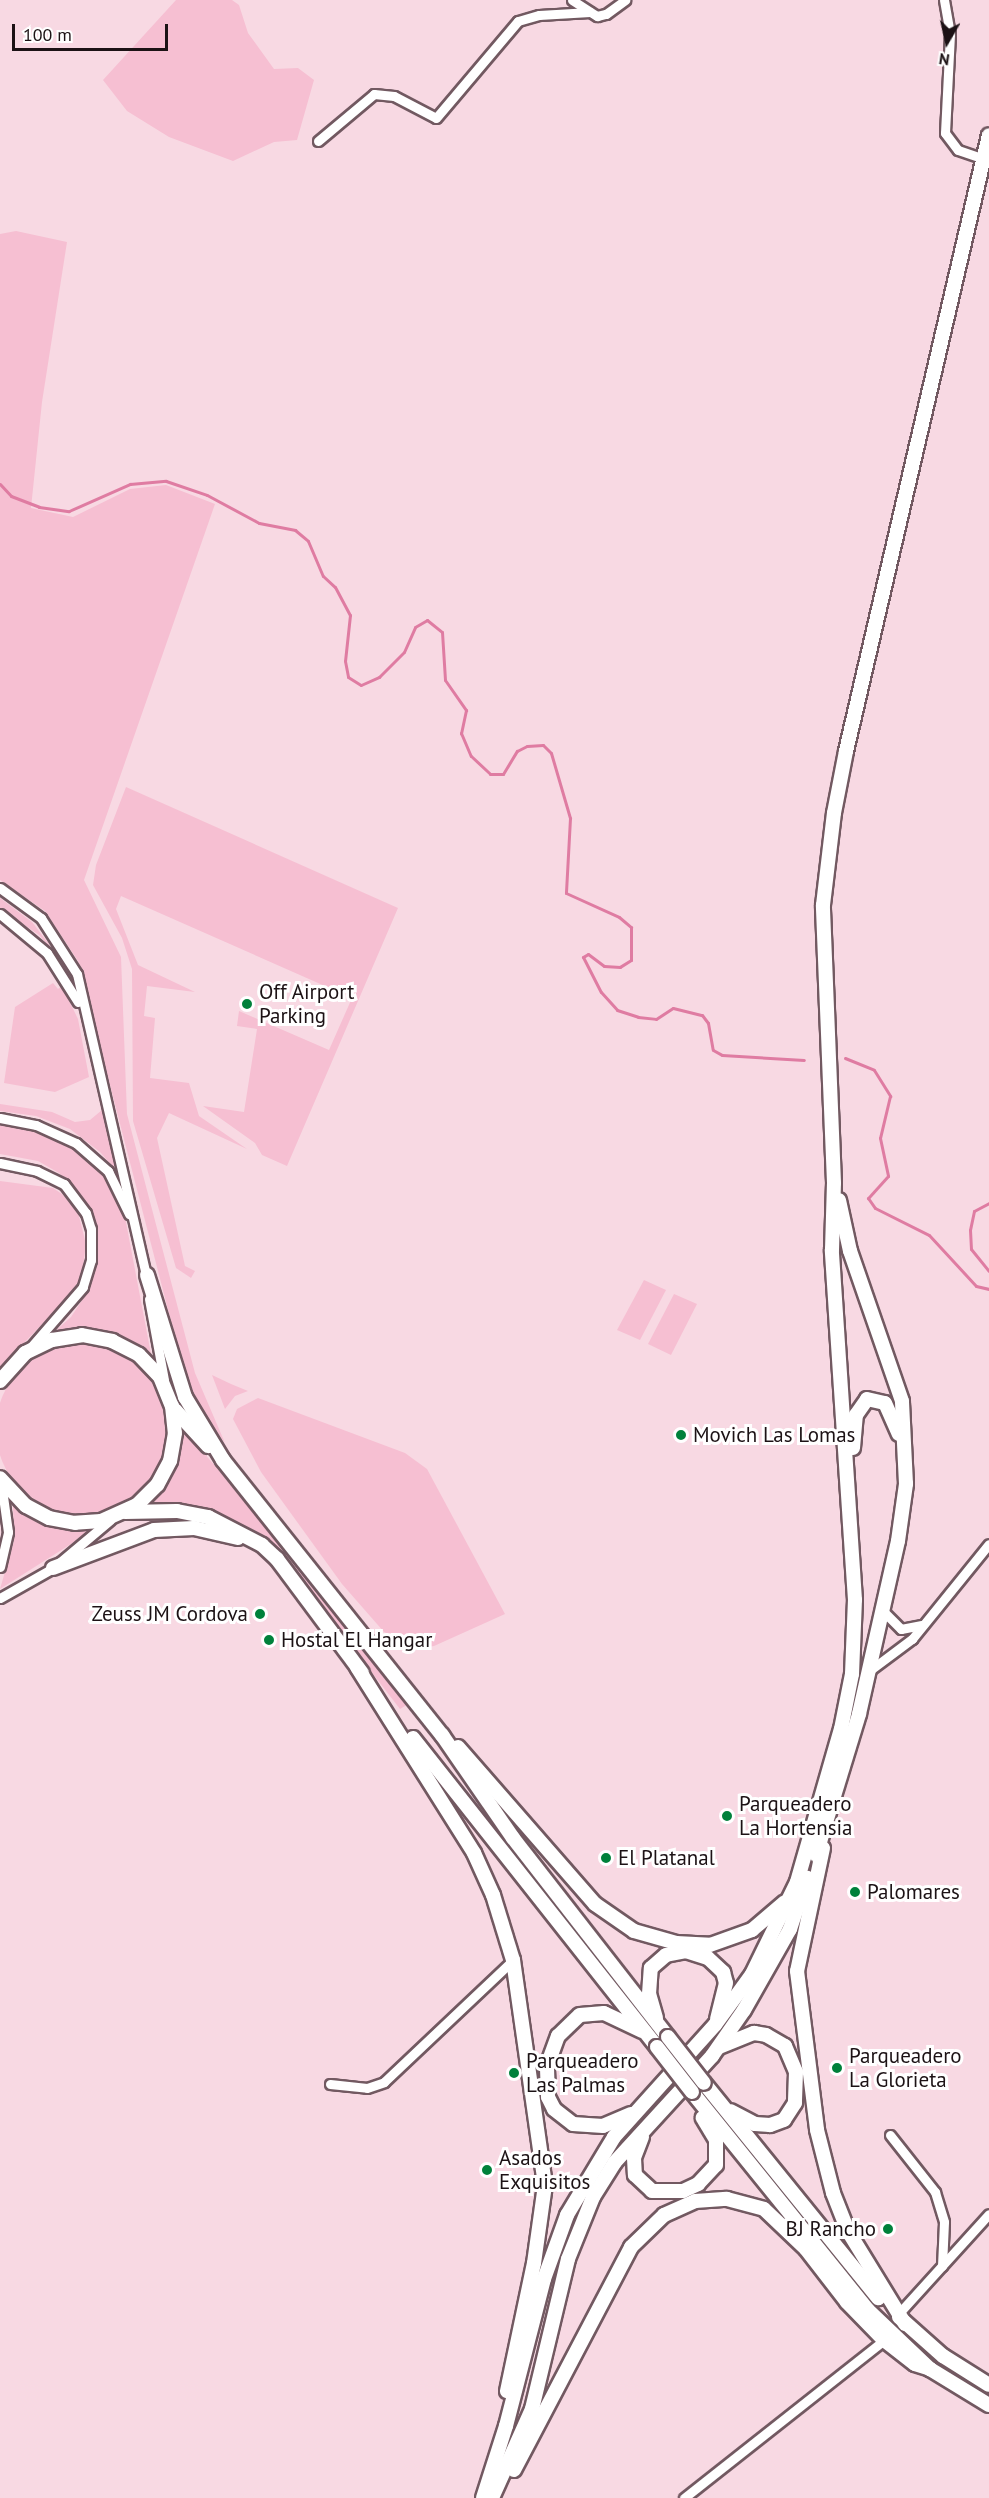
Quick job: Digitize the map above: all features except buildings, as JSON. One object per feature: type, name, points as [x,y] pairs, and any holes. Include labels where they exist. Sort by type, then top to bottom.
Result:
[{"type":"main road","points":[[483,2498],[506,2426],[544,2279],[567,2215],[588,2174],[633,2113],[715,2025],[752,1974],[792,1893],[808,1852],[842,1729],[852,1674],[855,1600],[832,1250],[834,1183],[822,927],[834,813],[989,135]]},
{"type":"main road","points":[[834,1183],[854,1262],[897,1380],[902,1401],[906,1466],[898,1541],[884,1612],[832,1808],[797,1971],[813,2101],[821,2145],[840,2211],[864,2262],[902,2318]]},
{"type":"main road","points":[[147,1275],[184,1397],[223,1460],[442,1735],[513,1838],[830,2242],[902,2318],[943,2356],[989,2385]]},
{"type":"main road","points":[[0,1381],[25,1353],[60,1338],[98,1337],[139,1355],[167,1390],[176,1433],[170,1461],[157,1485],[119,1515]]},
{"type":"main road","points":[[848,1482],[856,1415],[867,1399],[885,1403],[894,1416],[906,1466]]},
{"type":"main road","points":[[172,1406],[192,1433],[223,1460]]},
{"type":"main road","points":[[0,1479],[26,1506],[49,1518],[88,1523],[119,1515],[177,1511],[201,1515],[236,1529],[262,1545],[277,1559],[357,1667],[645,2033],[868,2310],[930,2369],[989,2405]]},
{"type":"main road","points":[[54,1568],[154,1530],[194,1528],[262,1545]]},
{"type":"main road","points":[[357,1667],[474,1853],[493,1895],[513,1960],[541,2143],[544,2206],[483,2498]]},
{"type":"main road","points":[[442,1735],[473,1763],[595,1904],[634,1931],[697,1946],[728,1941],[771,1917],[792,1893]]},
{"type":"main road","points":[[492,2498],[532,2409],[576,2237],[593,2197],[615,2162],[717,2048],[744,2010],[790,1929],[832,1808]]},
{"type":"main road","points":[[657,2023],[648,1975],[658,1959],[686,1951],[708,1958],[723,1972],[726,1983],[715,2025]]},
{"type":"main road","points":[[633,2113],[603,2126],[573,2124],[562,2118],[548,2097],[547,2066],[558,2036],[580,2015],[604,2013],[645,2033]]},
{"type":"main road","points":[[717,2048],[754,2033],[766,2034],[785,2046],[796,2072],[795,2103],[784,2120],[770,2125],[755,2124],[723,2106]]},
{"type":"main road","points":[[650,2121],[634,2158],[635,2175],[652,2191],[683,2191],[698,2184],[716,2165],[718,2155],[716,2140],[692,2092]]},
{"type":"main road","points":[[498,2498],[632,2247],[650,2225],[680,2205],[727,2199],[764,2209],[806,2249],[847,2302],[884,2340],[915,2364],[930,2369]]},
{"type":"street","points":[[572,0],[590,12]]},
{"type":"street","points":[[318,141],[374,94],[394,96],[436,118],[518,21],[539,15],[590,12],[606,14],[625,0]]},
{"type":"street","points":[[944,0],[950,34],[945,133],[958,150],[984,159]]},
{"type":"street","points":[[0,888],[41,918],[62,946],[77,974],[82,1010],[99,1061],[147,1275],[154,1335],[167,1390]]},
{"type":"street","points":[[0,914],[47,953],[82,1010]]},
{"type":"street","points":[[0,1118],[51,1129],[85,1150],[117,1186],[138,1235]]},
{"type":"street","points":[[0,1163],[37,1171],[58,1180],[79,1201],[91,1228],[91,1260],[83,1287],[25,1353]]},
{"type":"street","points":[[0,1479],[8,1532],[0,1567]]},
{"type":"street","points":[[0,1598],[54,1568],[119,1515]]},
{"type":"street","points":[[870,1671],[906,1646],[989,1544]]},
{"type":"street","points":[[884,1612],[901,1629],[908,1630],[925,1624]]},
{"type":"street","points":[[330,2084],[367,2088],[384,2082],[513,1960]]},
{"type":"street","points":[[890,2135],[935,2192],[944,2222],[942,2266]]},
{"type":"street","points":[[902,2318],[942,2266],[989,2214]]},
{"type":"street","points":[[684,2498],[884,2340]]},
{"type":"shaded area","points":[[176,0],[232,0],[239,5],[248,33],[274,69],[298,68],[314,80],[297,140],[274,142],[233,161],[169,137],[127,111],[103,80]]},
{"type":"shaded area","points":[[16,231],[67,242],[42,402],[31,508],[73,517],[130,489],[166,485],[215,504],[84,880],[121,957],[127,1114],[195,1373],[225,1443],[198,1406],[182,1364],[78,961],[45,911],[0,880],[0,234]]},
{"type":"shaded area","points":[[126,787],[398,908],[287,1166],[262,1155],[255,1143],[203,1106],[244,1112],[257,1029],[237,1026],[239,1011],[329,1050],[352,998],[121,896],[116,909],[138,965],[195,992],[147,986],[144,1016],[155,1018],[150,1078],[189,1083],[199,1116],[247,1149],[169,1113],[157,1138],[185,1266],[195,1271],[191,1278],[176,1268],[133,1121],[132,969],[122,938],[93,885],[96,865]]},
{"type":"shaded area","points":[[0,898],[32,922],[61,960],[39,935],[0,908]]},
{"type":"shaded area","points":[[53,983],[58,989],[62,986],[78,1019],[89,1077],[55,1092],[4,1083],[15,1007]]},
{"type":"shaded area","points":[[0,1104],[52,1112],[75,1122],[90,1120],[102,1110],[119,1174],[100,1152],[70,1129],[36,1116],[0,1111]]},
{"type":"shaded area","points":[[0,1124],[44,1132],[69,1144],[108,1181],[125,1217],[151,1354],[134,1342],[105,1331],[74,1329],[53,1333],[71,1317],[90,1288],[98,1254],[96,1230],[83,1198],[59,1173],[38,1161],[0,1154]]},
{"type":"shaded area","points":[[0,1181],[53,1188],[62,1194],[78,1212],[86,1244],[82,1275],[73,1292],[0,1368]]},
{"type":"shaded area","points":[[644,1280],[666,1290],[640,1340],[617,1330]]},
{"type":"shaded area","points":[[674,1294],[697,1304],[671,1355],[648,1344]]},
{"type":"shaded area","points":[[82,1343],[115,1349],[130,1357],[143,1368],[154,1381],[162,1396],[168,1429],[162,1462],[154,1477],[143,1490],[130,1501],[115,1509],[82,1515],[49,1509],[34,1501],[21,1490],[10,1477],[2,1462],[-4,1429],[2,1396],[10,1381],[21,1368],[34,1357],[49,1349]]},
{"type":"shaded area","points":[[212,1375],[248,1391],[235,1396],[225,1409]]},
{"type":"shaded area","points":[[258,1398],[405,1453],[427,1469],[505,1614],[434,1646],[419,1648],[384,1632],[342,1584],[261,1472],[233,1419],[237,1409]]},
{"type":"shaded area","points":[[182,1428],[284,1545],[364,1652],[410,1703],[400,1709],[277,1550],[258,1533],[205,1509],[180,1505],[141,1508],[177,1461]]},
{"type":"shaded area","points":[[13,1506],[49,1525],[93,1530],[0,1589],[14,1541]]},
{"type":"waterway","points":[[0,484],[11,496],[39,507],[69,511],[130,484],[166,481],[207,495],[259,523],[295,530],[308,541],[323,576],[335,587],[350,615],[345,661],[348,677],[361,685],[379,677],[404,652],[415,627],[427,620],[442,632],[445,680],[466,710],[461,733],[471,756],[490,774],[503,774],[517,751],[527,746],[543,745],[551,753],[570,818],[566,893],[619,917],[631,927],[631,960],[620,967],[604,966],[588,954],[583,957],[601,992],[617,1010],[638,1017],[656,1019],[673,1008],[702,1015],[708,1023],[713,1050],[722,1055],[804,1060]]},
{"type":"waterway","points":[[845,1058],[874,1070],[890,1096],[880,1138],[888,1176],[868,1198],[875,1208],[929,1235],[976,1286],[989,1289]]},
{"type":"waterway","points":[[989,1203],[974,1211],[970,1230],[971,1249],[989,1271]]},
{"type":"place","name":"Off Airport Parking","points":[[247,1004]]},
{"type":"place","name":"Movich Las Lomas","points":[[681,1435]]},
{"type":"place","name":"Zeuss JM Cordova","points":[[260,1614]]},
{"type":"place","name":"Hostal El Hangar","points":[[269,1640]]},
{"type":"place","name":"Parqueadero La Hortensia","points":[[727,1816]]},
{"type":"place","name":"El Platanal","points":[[606,1858]]},
{"type":"place","name":"Palomares","points":[[855,1892]]},
{"type":"place","name":"Parqueadero La Glorieta","points":[[837,2068]]},
{"type":"place","name":"Parqueadero Las Palmas","points":[[514,2073]]},
{"type":"place","name":"Asados Exquisitos","points":[[487,2170]]},
{"type":"place","name":"BJ Rancho","points":[[888,2229]]}]
